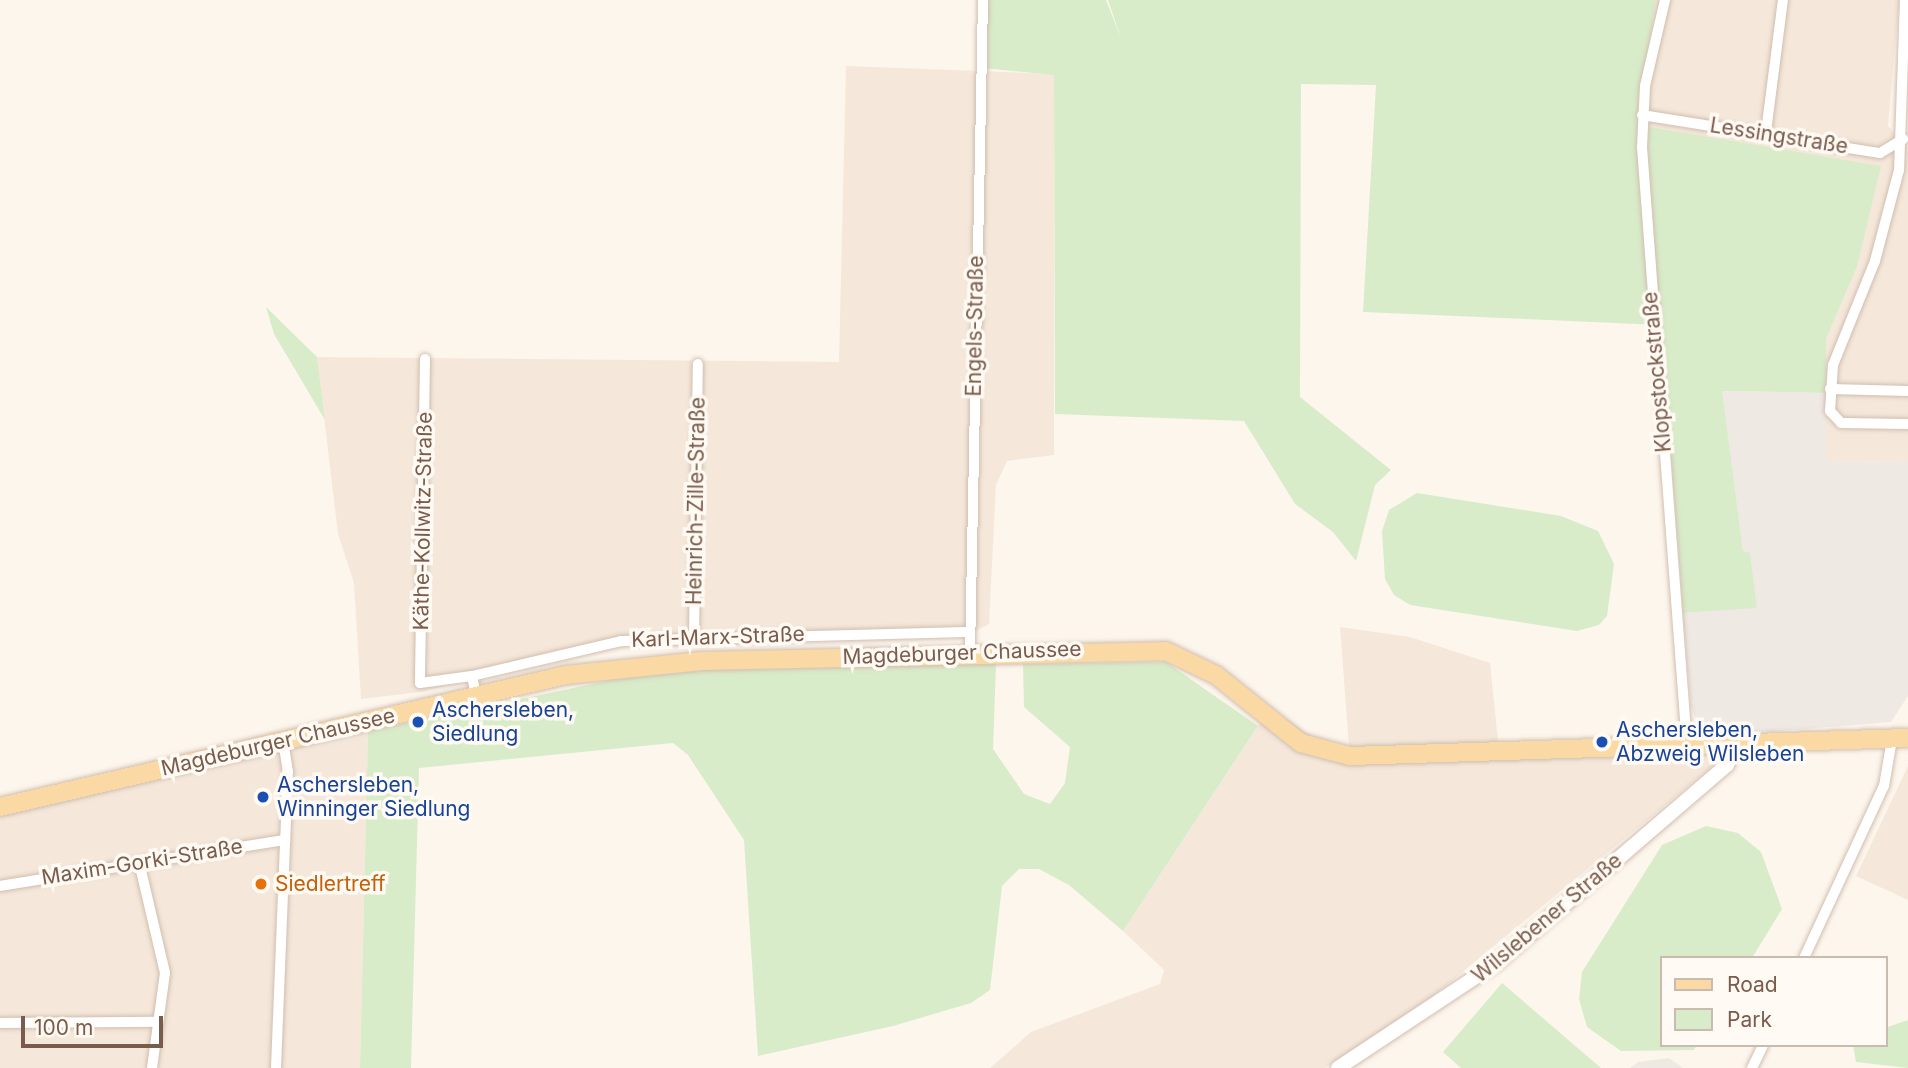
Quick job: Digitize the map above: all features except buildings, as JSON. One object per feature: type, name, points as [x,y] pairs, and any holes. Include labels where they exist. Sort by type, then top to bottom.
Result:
[{"type":"main road","name":"Magdeburger Chaussee","points":[[0,807],[476,695],[657,663],[1166,650],[1216,675],[1301,743],[1340,755],[1900,738]]},
{"type":"street","name":"Engels-Straße","points":[[970,653],[983,0]]},
{"type":"street","name":"Klopstockstraße","points":[[1665,0],[1643,115],[1687,746]]},
{"type":"street","points":[[1766,132],[1783,0]]},
{"type":"street","points":[[1905,0],[1896,121],[1904,140],[1889,219],[1833,365],[1830,411],[1841,423],[1908,424]]},
{"type":"street","name":"Lessingstraße","points":[[1643,115],[1766,132],[1880,153],[1904,140]]},
{"type":"street","name":"Käthe-Kollwitz-Straße","points":[[420,683],[425,359]]},
{"type":"street","name":"Heinrich-Zille-Straße","points":[[694,637],[698,365]]},
{"type":"street","points":[[1830,389],[1908,391]]},
{"type":"street","name":"Karl-Marx-Straße","points":[[420,683],[472,676],[596,645],[694,637],[969,632]]},
{"type":"street","points":[[472,676],[476,695]]},
{"type":"street","points":[[1805,956],[1893,762],[1900,738]]},
{"type":"street","points":[[276,1068],[285,840],[282,741]]},
{"type":"street","name":"Wilslebener Straße","points":[[1338,1068],[1498,962],[1727,765],[1734,745]]},
{"type":"street","name":"Maxim-Gorki-Straße","points":[[0,886],[285,840]]},
{"type":"street","points":[[139,862],[164,959],[152,1068]]},
{"type":"street","points":[[0,1023],[158,1022]]},
{"type":"street","points":[[1752,1068],[1762,1047]]},
{"type":"shaded area","points":[[1656,0],[1899,0],[1888,126],[1908,148],[1908,462],[1826,461],[1826,339],[1857,267],[1637,125]]},
{"type":"shaded area","points":[[846,66],[1054,74],[1054,455],[1007,461],[996,485],[989,624],[970,634],[620,646],[420,692],[361,699],[354,583],[338,534],[317,357],[839,362]]},
{"type":"shaded area","points":[[1721,391],[1826,393],[1826,461],[1908,462],[1908,696],[1891,722],[1703,737],[1691,707],[1683,613],[1757,607],[1743,552]]},
{"type":"shaded area","points":[[1340,627],[1410,637],[1490,663],[1498,741],[1717,752],[1720,760],[1409,1016],[1325,1068],[990,1068],[1031,1032],[1160,984],[1164,970],[1123,931],[1270,708],[1317,739],[1349,747]]},
{"type":"shaded area","points":[[368,731],[360,1068],[0,1068],[0,814]]},
{"type":"shaded area","points":[[1908,766],[1908,900],[1856,876]]},
{"type":"shaded area","points":[[1669,1058],[1683,1068],[1630,1068],[1638,1062]]},
{"type":"green space","points":[[983,0],[1106,0],[1121,38],[1108,0],[1656,0],[1637,125],[1881,166],[1857,267],[1826,339],[1826,393],[1722,391],[1743,551],[1750,553],[1757,608],[1683,613],[1661,325],[1363,312],[1376,85],[1301,84],[1300,397],[1391,470],[1375,485],[1356,561],[1333,532],[1295,504],[1244,421],[1055,414],[1054,75],[982,68]]},
{"type":"green space","points":[[266,307],[317,357],[325,420],[274,334]]},
{"type":"green space","points":[[1417,493],[1561,516],[1598,531],[1614,564],[1607,616],[1599,625],[1577,631],[1410,605],[1394,595],[1385,579],[1382,531],[1389,510]]},
{"type":"green space","points":[[1166,662],[1258,726],[1123,931],[1069,885],[1039,869],[1019,869],[1002,886],[990,990],[971,1003],[893,1026],[758,1056],[744,840],[688,755],[673,743],[419,768],[411,1068],[360,1068],[368,731],[616,679],[705,670],[996,663],[993,749],[1024,794],[1050,804],[1065,783],[1070,747],[1024,707],[1023,664]]},
{"type":"green space","points":[[1706,826],[1738,833],[1761,852],[1782,909],[1753,956],[1660,956],[1660,1047],[1696,1047],[1694,1050],[1621,1051],[1587,1027],[1579,999],[1582,972],[1662,845]]},
{"type":"green space","points":[[1502,983],[1601,1068],[1461,1068],[1443,1052]]},
{"type":"green space","points":[[1908,1020],[1908,1068],[1856,1062],[1853,1047],[1887,1047],[1887,1027]]},
{"type":"place","name":"Aschersleben, Siedlung","points":[[418,722]]},
{"type":"place","name":"Aschersleben, Abzweig Wilsleben","points":[[1602,742]]},
{"type":"place","name":"Aschersleben, Winninger Siedlung","points":[[263,797]]},
{"type":"place","name":"Siedlertreff","points":[[261,884]]}]
